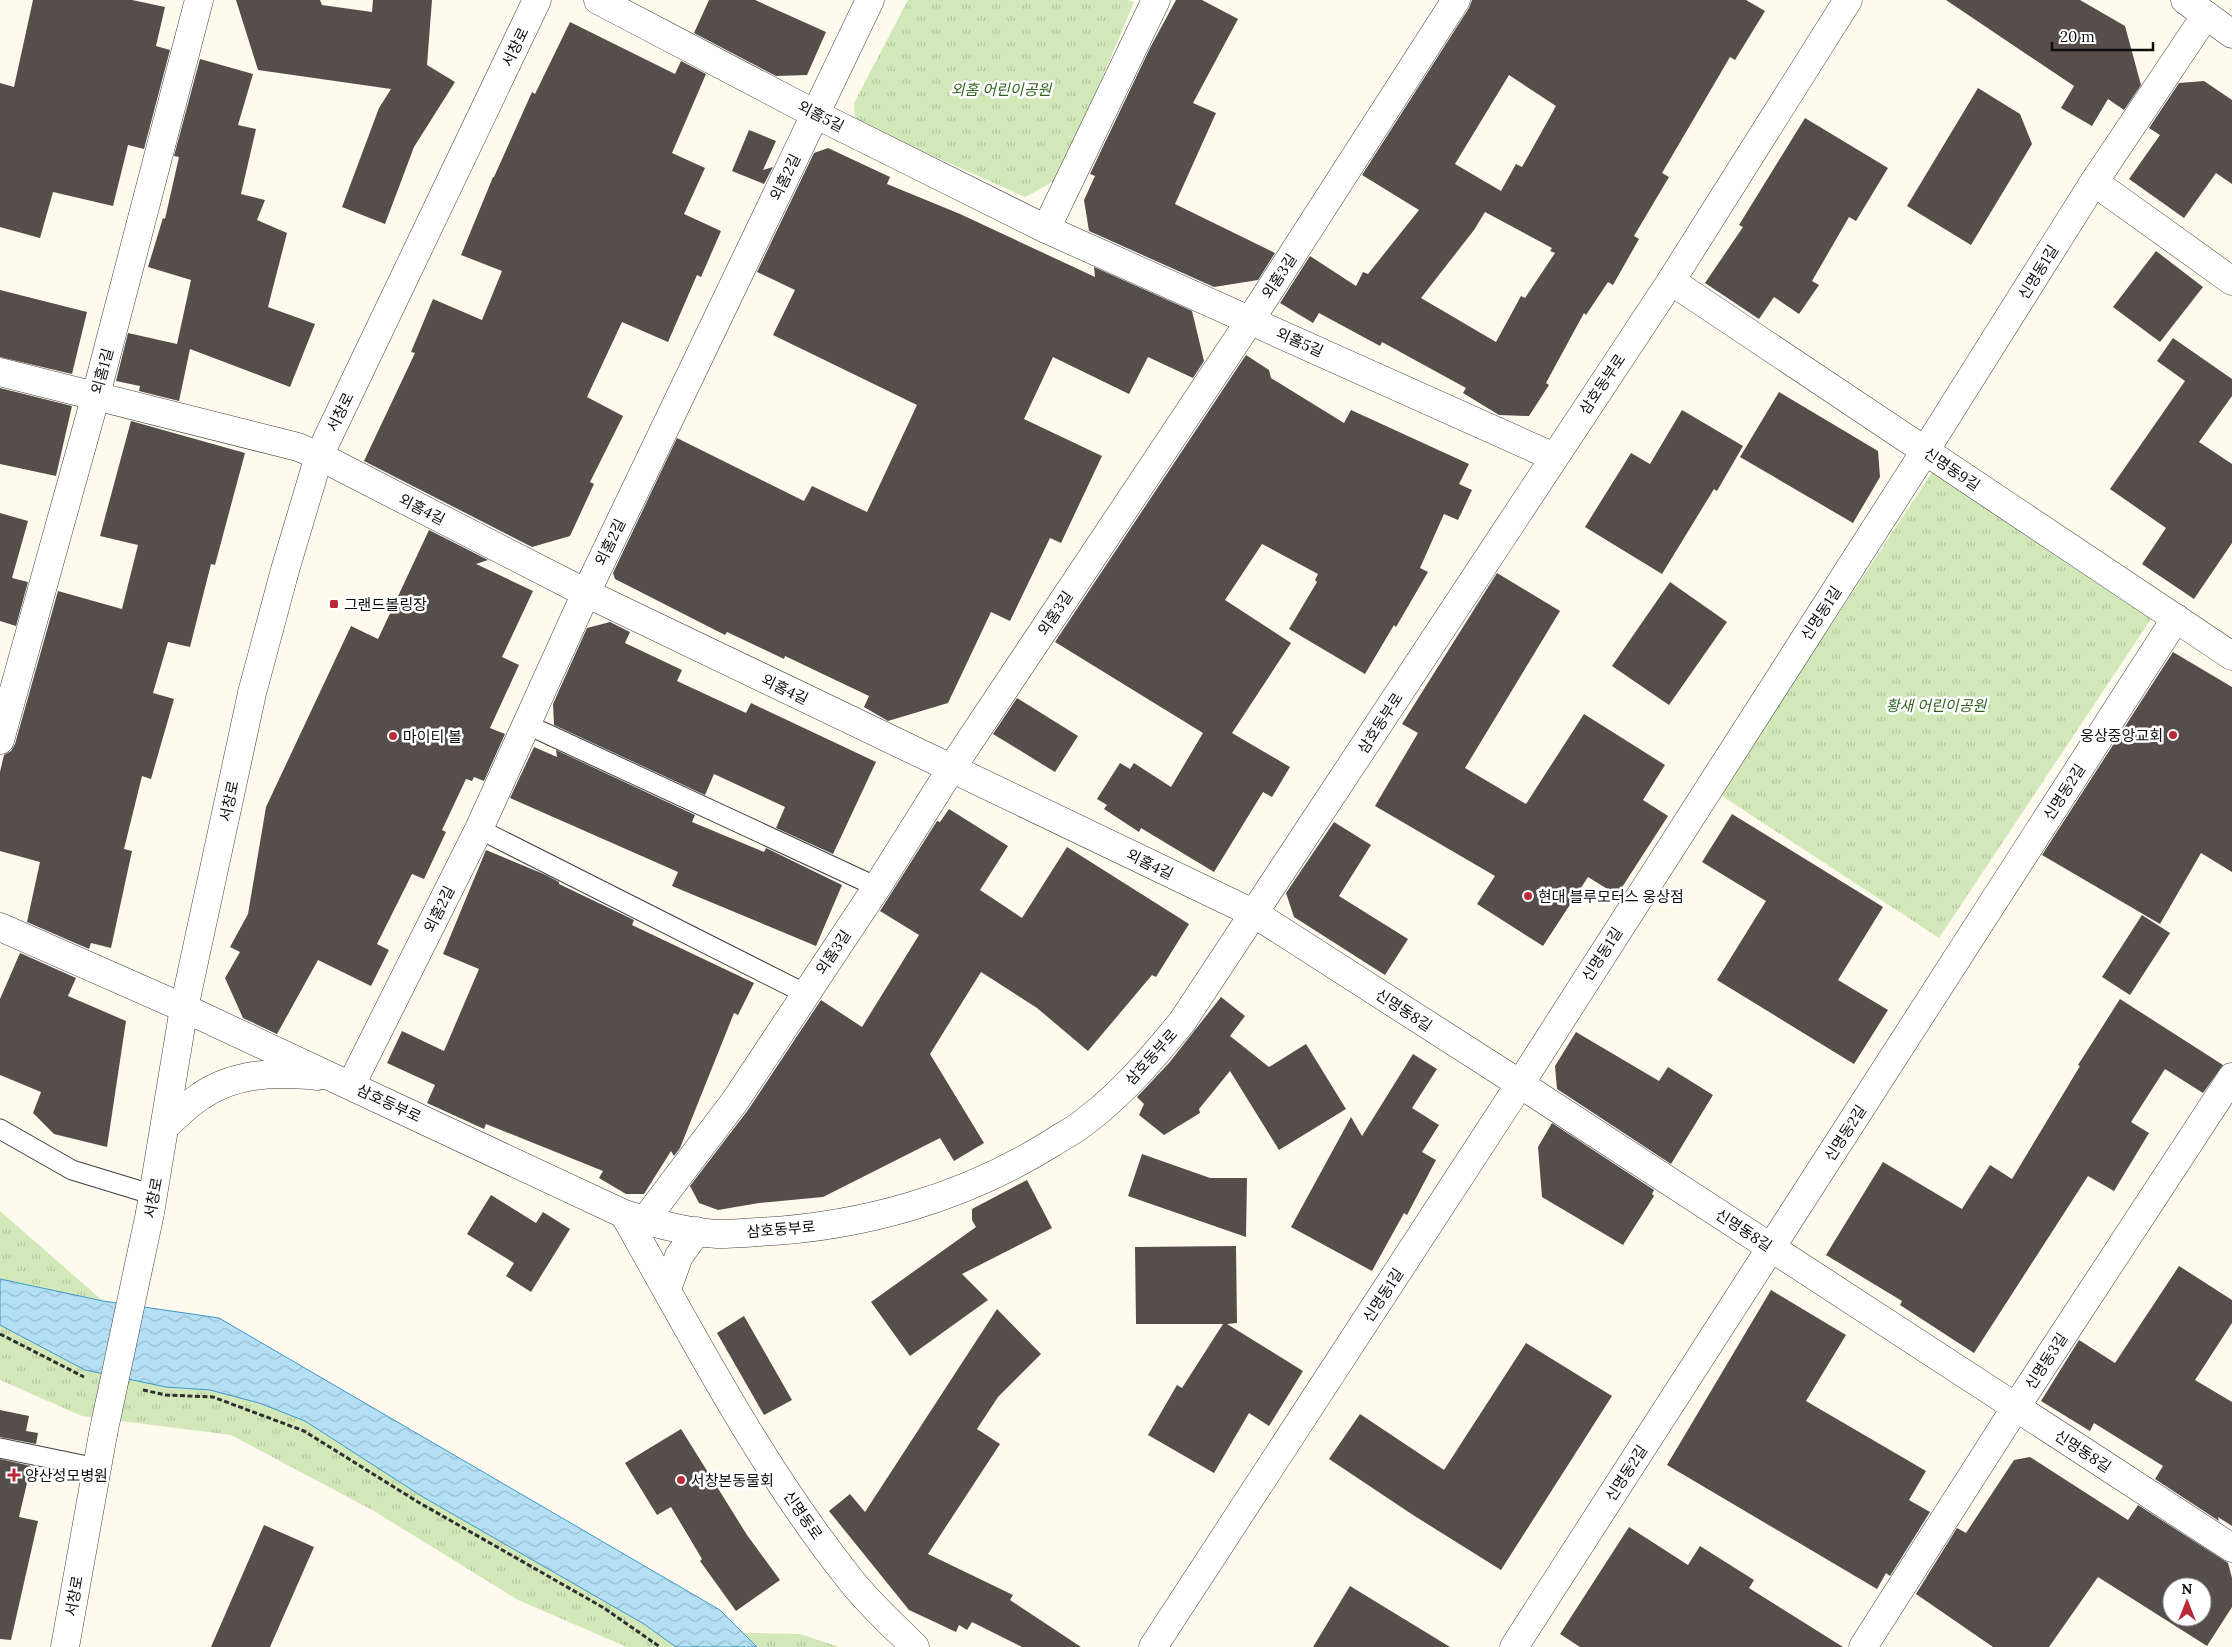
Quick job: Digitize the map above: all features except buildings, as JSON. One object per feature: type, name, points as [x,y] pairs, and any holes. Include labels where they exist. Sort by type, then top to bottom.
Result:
[{"type":"street","name":"외홈1길","points":[[0,740],[96,395],[199,0]]},
{"type":"street","name":"서창로","points":[[65,1647],[97,1468],[152,1204],[184,1008],[252,693],[285,570],[319,456],[537,0]]},
{"type":"street","name":"외홈5길","points":[[598,0],[815,114],[1046,229],[1251,319],[1554,457]]},
{"type":"street","name":"외홈2길","points":[[342,1081],[479,829],[528,725],[586,592],[870,0]]},
{"type":"street","points":[[1046,229],[1156,0]]},
{"type":"street","name":"외홈3길","points":[[634,1217],[735,1101],[877,887],[951,769],[1251,319],[1456,0]]},
{"type":"street","name":"삼호동부로","points":[[0,927],[184,1008],[634,1217],[666,1226],[717,1234],[781,1231],[852,1221],[922,1204],[972,1185],[1029,1157],[1087,1121],[1136,1076],[1182,1022],[1671,281],[1848,0]]},
{"type":"street","points":[[2196,7],[2232,34]]},
{"type":"street","name":"신명동1길","points":[[1154,1647],[1520,1084],[1925,451],[2094,182],[2196,7]]},
{"type":"street","points":[[2094,182],[2232,281]]},
{"type":"street","name":"신명동9길","points":[[1671,281],[2232,656]]},
{"type":"street","name":"외홈4길","points":[[0,372],[298,447],[319,456],[586,592],[1254,914]]},
{"type":"street","name":"신명동2길","points":[[1514,1647],[2176,618]]},
{"type":"street","name":"신명동8길","points":[[1254,914],[1520,1084],[2232,1548]]},
{"type":"street","points":[[165,1126],[201,1096],[231,1080],[262,1074],[294,1074],[342,1081]]},
{"type":"street","name":"신명동3길","points":[[1863,1647],[2016,1407],[2232,1077]]},
{"type":"street","name":"신명동로","points":[[634,1217],[667,1289],[720,1386],[794,1504],[850,1580],[915,1647]]},
{"type":"street","points":[[667,1289],[678,1256],[697,1231]]},
{"type":"lane","points":[[528,725],[877,887]]},
{"type":"lane","points":[[479,829],[806,994]]},
{"type":"lane","points":[[0,1129],[72,1170],[152,1204]]},
{"type":"lane","points":[[0,1448],[97,1468]]},
{"type":"path","points":[[0,1334],[80,1376],[89,1378]]},
{"type":"path","points":[[137,1389],[166,1395],[213,1397],[304,1431],[418,1502],[604,1608],[660,1647]]},
{"type":"green space","name":"외홈 어린이공원","points":[[908,0],[1128,0],[1134,2],[1060,178],[1025,197],[855,121],[854,103]]},
{"type":"green space","name":"황새 어린이공원","points":[[1933,471],[2153,616],[1939,938],[1719,794]]},
{"type":"green space","points":[[0,1211],[103,1301],[0,1279]]},
{"type":"green space","points":[[0,1325],[85,1370],[166,1387],[210,1390],[259,1403],[305,1421],[423,1497],[644,1624],[676,1647],[627,1647],[518,1600],[374,1511],[231,1435],[82,1416],[0,1380]]},
{"type":"green space","points":[[743,1633],[800,1634],[839,1647],[757,1647]]},
{"type":"water","points":[[0,1279],[103,1301],[219,1318],[720,1610],[757,1647],[676,1647],[644,1624],[423,1497],[305,1421],[259,1403],[210,1390],[166,1387],[85,1370],[0,1325]]},
{"type":"place","name":"그랜드볼링장","points":[[334,604]]},
{"type":"place","name":"웅상중앙교회","points":[[2173,735]]},
{"type":"place","name":"마이티 볼","points":[[393,736]]},
{"type":"place","name":"현대 블루모터스 웅상점","points":[[1528,896]]},
{"type":"place","name":"양산성모병원","points":[[14,1475]]},
{"type":"place","name":"서창본동물회","points":[[681,1480]]}]
